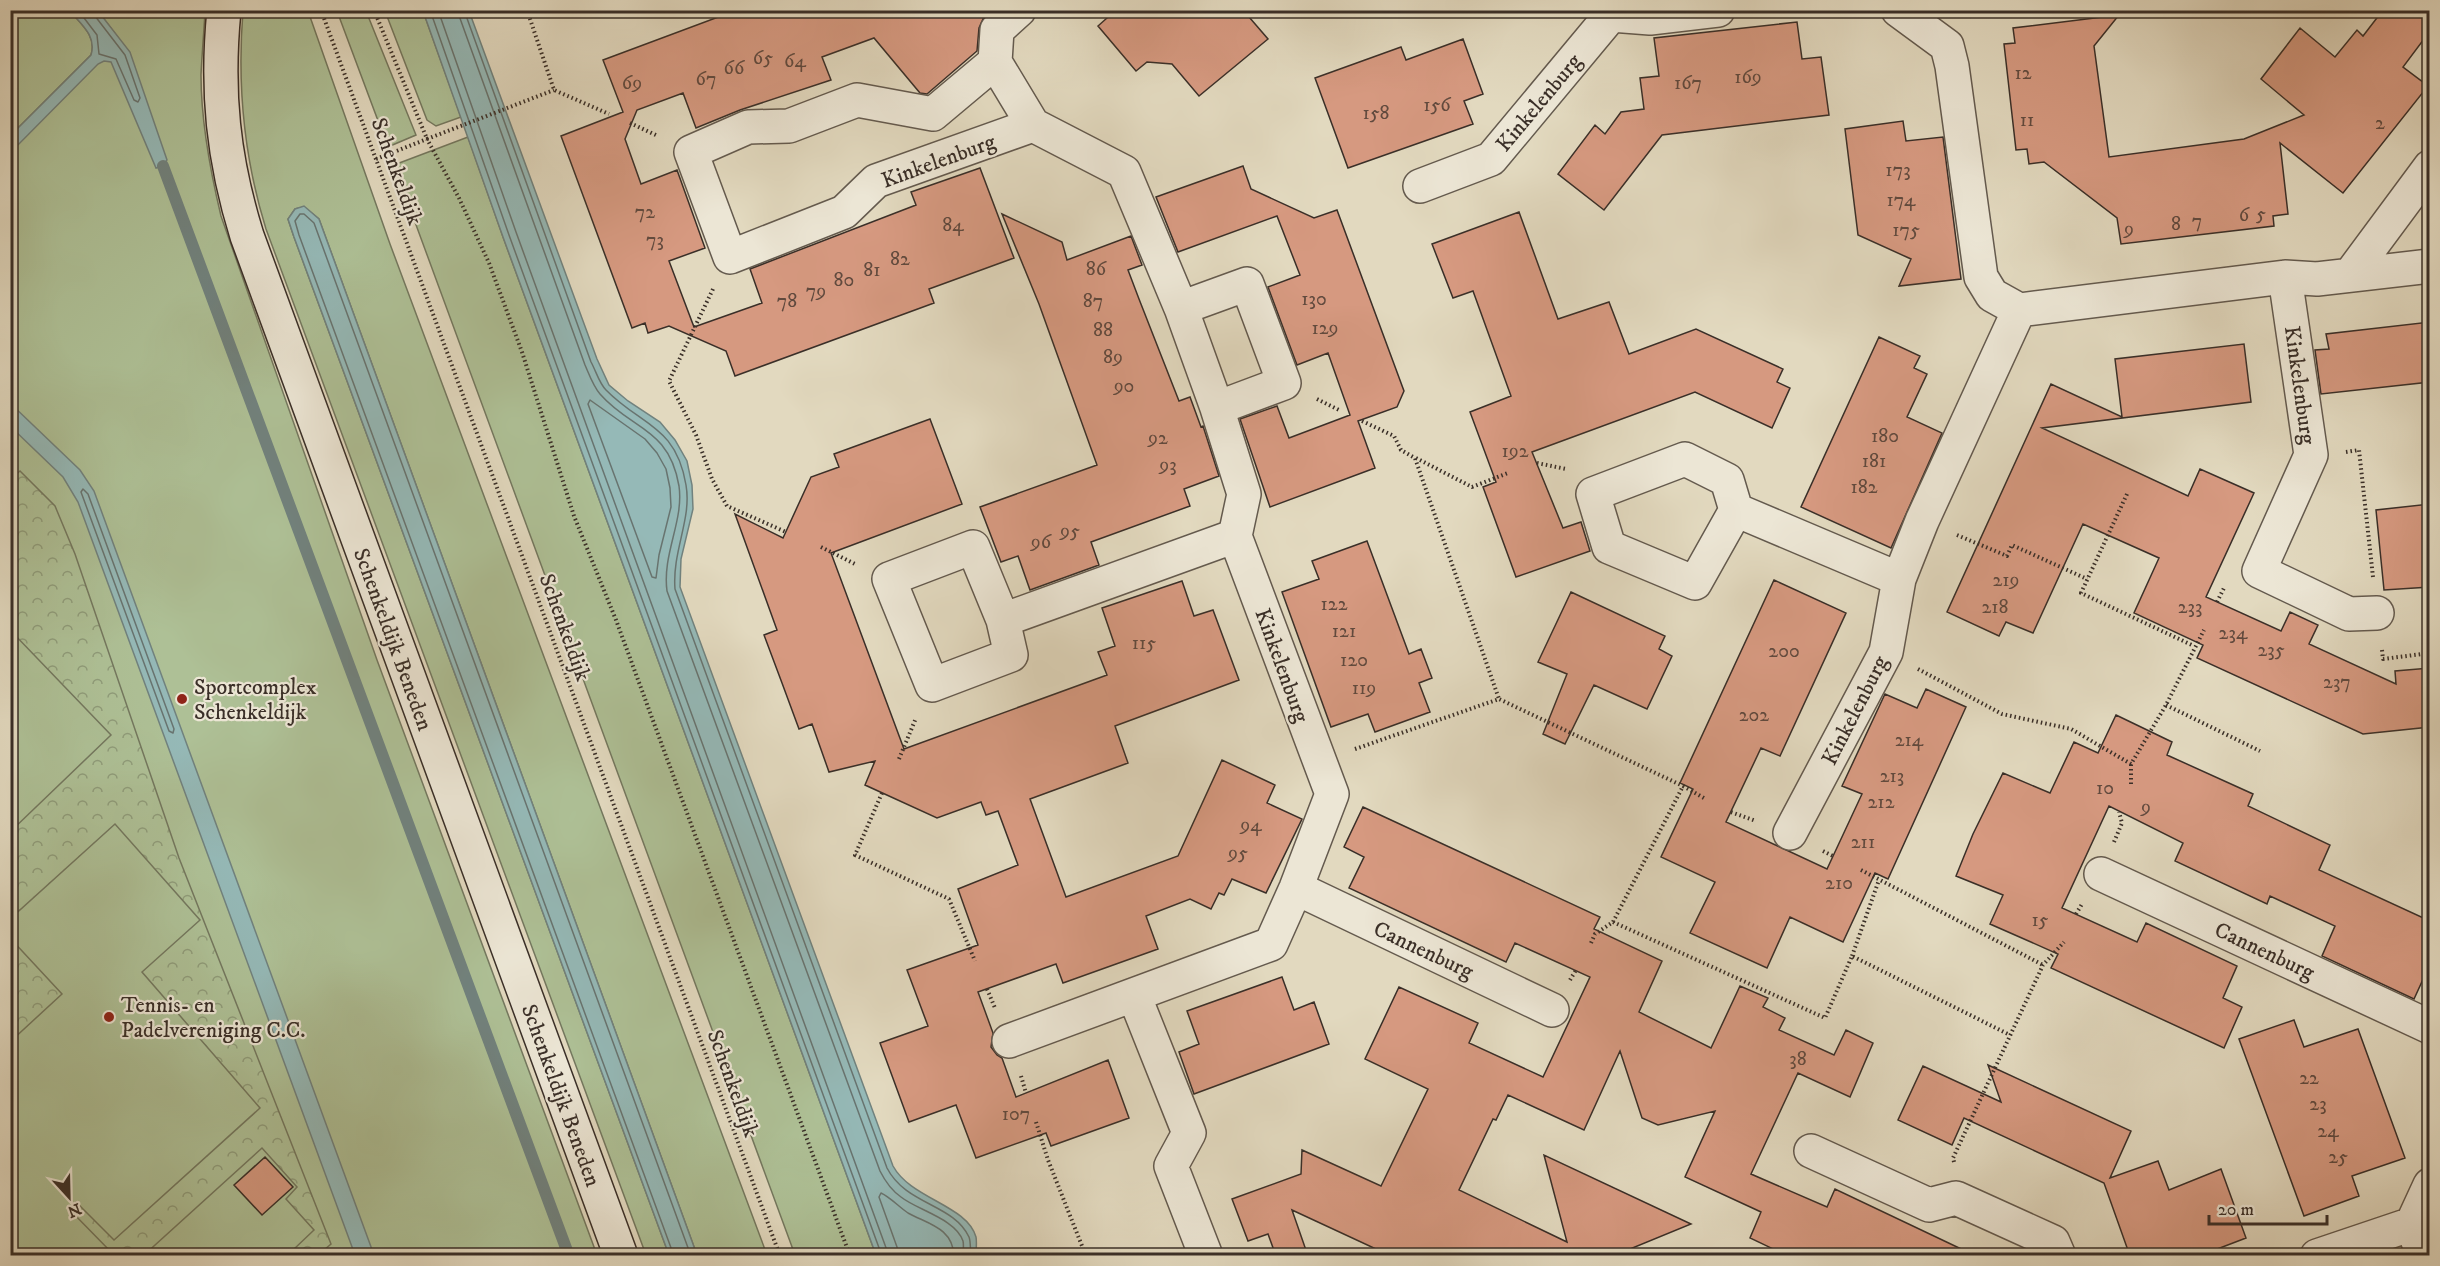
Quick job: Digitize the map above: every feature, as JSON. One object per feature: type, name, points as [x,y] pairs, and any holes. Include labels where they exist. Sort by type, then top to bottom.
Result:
[{"type":"street","name":"Schenkeldijk Beneden","points":[[224,10],[221,43],[224,144],[237,205],[621,1256]]},
{"type":"street","points":[[1003,620],[1235,536],[1244,494],[1217,408],[1181,308],[1124,172],[1033,125],[995,62],[997,30],[1019,10]]},
{"type":"street","name":"Kinkelenburg","points":[[1420,186],[1491,159],[1611,13],[1650,18],[1718,10]]},
{"type":"street","points":[[1898,10],[1947,46],[1952,66],[1981,277],[1992,295],[2019,310],[2285,277],[2317,279],[2430,266]]},
{"type":"street","name":"Kinkelenburg","points":[[995,62],[933,114],[857,100],[789,126],[748,127],[692,152],[729,257],[844,212],[876,181],[1033,125]]},
{"type":"street","points":[[2350,275],[2430,167]]},
{"type":"street","name":"Kinkelenburg","points":[[2285,277],[2311,455],[2259,571],[2349,614],[2377,613]]},
{"type":"street","points":[[1181,308],[1247,284],[1284,383],[1217,408]]},
{"type":"street","name":"Kinkelenburg","points":[[1790,833],[1886,652],[1899,579],[1922,521],[2019,310]]},
{"type":"street","points":[[1736,510],[1899,579]]},
{"type":"street","name":"Kinkelenburg","points":[[1235,536],[1332,795],[1296,888]]},
{"type":"street","points":[[973,547],[1003,620],[1011,655],[932,685],[889,579],[973,547]]},
{"type":"street","name":"Cannenburg","points":[[2101,874],[2430,1027]]},
{"type":"street","points":[[1010,1041],[1271,944],[1296,888]]},
{"type":"street","name":"Cannenburg","points":[[1296,888],[1552,1010]]},
{"type":"street","points":[[1134,995],[1189,1133],[1171,1166],[1206,1256]]},
{"type":"street","points":[[1811,1151],[1929,1206],[1956,1198],[2053,1242],[2059,1256]]},
{"type":"street","points":[[2422,1256],[2412,1224],[2430,1185]]},
{"type":"street","points":[[2317,1256],[2412,1224]]},
{"type":"path","name":"Schenkeldijk","points":[[321,10],[780,1256]]},
{"type":"path","points":[[374,10],[427,139],[459,198],[489,263],[522,352],[574,516],[616,620],[849,1256]]},
{"type":"path","points":[[527,10],[554,90]]},
{"type":"path","points":[[376,159],[554,90],[609,114]]},
{"type":"path","points":[[729,257],[669,381],[696,435],[712,479],[728,506],[786,532]]},
{"type":"path","points":[[1362,420],[1394,436],[1401,450],[1472,487],[1508,474]]},
{"type":"path","points":[[2311,455],[2359,450],[2383,659],[2430,653]]},
{"type":"path","points":[[1415,458],[1498,699]]},
{"type":"path","points":[[2127,494],[2080,593],[2194,646]]},
{"type":"path","points":[[1922,521],[2007,556],[2012,545],[2087,579]]},
{"type":"path","points":[[2131,784],[2131,764],[2166,705],[2204,630]]},
{"type":"path","points":[[1886,652],[2002,714],[2071,729],[2131,764]]},
{"type":"path","points":[[898,759],[932,685]]},
{"type":"path","points":[[1319,761],[1498,699],[1704,798]]},
{"type":"path","points":[[2166,705],[2260,751]]},
{"type":"path","points":[[1591,943],[1595,934],[1613,922],[1683,786]]},
{"type":"path","points":[[882,793],[855,855],[949,899],[975,961]]},
{"type":"path","points":[[1861,870],[2043,965]]},
{"type":"path","points":[[1613,922],[1825,1018],[1852,956],[1879,880]]},
{"type":"path","points":[[1956,1198],[1960,1176],[1953,1158],[2043,965],[2064,942]]},
{"type":"path","points":[[1852,956],[2010,1035]]},
{"type":"path","points":[[1035,1122],[1086,1256]]},
{"type":"green space","points":[[11,11],[70,11],[90,36],[92,48],[91,55],[11,135]]},
{"type":"green space","name":"Sportcomplex Schenkeldijk","points":[[98,11],[205,11],[201,75],[204,129],[221,216],[377,660],[597,1255],[11,1255],[11,142],[119,39]]},
{"type":"green space","points":[[243,11],[308,11],[390,244],[767,1255],[697,1255],[319,219],[304,207],[295,209],[288,219],[294,237],[669,1255],[646,1255],[266,229],[252,175],[244,121],[241,66]]},
{"type":"green space","points":[[337,11],[366,11],[416,135],[390,146],[386,142]]},
{"type":"green space","points":[[385,11],[423,11],[461,117],[436,126],[427,120]]},
{"type":"green space","points":[[468,137],[876,1255],[795,1255],[394,165]]},
{"type":"green space","points":[[20,471],[55,506],[75,554],[179,858],[331,1244],[318,1255],[298,1255],[293,1250],[314,1230],[286,1199],[297,1187],[262,1148],[144,1255],[114,1255],[69,1209],[76,1202],[114,1240],[260,1108],[142,972],[200,920],[115,824],[11,918],[11,831],[111,735],[11,631],[11,479]]},
{"type":"green space","points":[[10,938],[62,994],[11,1041],[10,1041]]},
{"type":"water","points":[[70,11],[98,11],[130,52],[167,160],[163,166],[156,168],[111,62],[104,61],[98,64],[11,152],[11,135],[91,55],[90,36]]},
{"type":"water","points":[[423,11],[469,11],[597,359],[609,385],[660,422],[675,440],[687,461],[692,485],[693,509],[681,559],[680,587],[893,1166],[912,1187],[951,1209],[971,1226],[976,1237],[976,1255],[876,1255],[503,237]]},
{"type":"water","points":[[304,206],[319,219],[697,1255],[669,1255],[294,237],[288,219],[295,209]]},
{"type":"water","points":[[10,403],[80,470],[94,491],[374,1255],[355,1255],[78,502],[63,477],[11,427]]},
{"type":"building","points":[[737,10],[991,10],[984,17],[979,28],[977,51],[927,94],[920,93],[874,38],[822,57],[831,80],[740,110],[696,128],[683,93],[637,110],[625,139],[641,184],[677,170],[705,248],[669,261],[694,327],[762,303],[750,269],[916,205],[911,192],[980,168],[1014,258],[929,289],[934,303],[735,376],[726,351],[669,326],[648,333],[645,323],[632,328],[561,136],[623,112],[603,60]]},
{"type":"building","points":[[1116,10],[1243,10],[1268,39],[1199,96],[1172,64],[1147,62],[1136,71],[1098,26]]},
{"type":"building","points":[[2383,10],[2430,10],[2430,31],[2403,67],[2428,86],[2343,193],[2280,143],[2288,214],[2273,216],[2274,226],[2121,244],[2117,218],[2044,162],[2029,164],[2027,149],[2016,150],[2004,44],[2015,43],[2013,28],[2119,15],[2094,46],[2109,157],[2244,139],[2304,115],[2261,79],[2300,28],[2335,57],[2357,30],[2363,36]]},
{"type":"building","points":[[1797,22],[1802,59],[1821,57],[1829,115],[1662,135],[1604,210],[1558,174],[1595,125],[1605,134],[1621,112],[1644,109],[1640,78],[1659,76],[1654,38]]},
{"type":"building","points":[[1463,39],[1483,94],[1464,101],[1473,124],[1348,168],[1315,78],[1401,47],[1406,60]]},
{"type":"building","points":[[1903,121],[1906,141],[1943,137],[1961,279],[1899,286],[1911,259],[1858,235],[1845,129]]},
{"type":"building","points":[[1243,166],[1251,189],[1314,218],[1337,210],[1404,391],[1397,407],[1358,421],[1375,468],[1270,507],[1240,419],[1277,406],[1289,438],[1350,415],[1328,353],[1297,365],[1268,287],[1300,275],[1277,216],[1178,252],[1156,197]]},
{"type":"building","points":[[1519,212],[1558,319],[1609,302],[1629,354],[1696,329],[1783,369],[1777,382],[1790,388],[1772,428],[1695,392],[1532,452],[1563,528],[1581,522],[1590,551],[1516,577],[1483,487],[1496,482],[1470,412],[1511,396],[1473,291],[1453,298],[1432,244]]},
{"type":"building","points":[[1002,214],[1062,242],[1067,260],[1131,236],[1142,265],[1128,270],[1179,401],[1190,397],[1201,427],[1203,426],[1219,476],[1184,489],[1190,506],[1091,542],[1099,565],[1030,590],[1018,556],[1001,562],[980,507],[1097,465],[1039,304]]},
{"type":"building","points":[[2430,322],[2430,382],[2321,394],[2315,350],[2329,349],[2326,334]]},
{"type":"building","points":[[1879,337],[1920,356],[1914,368],[1927,374],[1907,417],[1942,433],[1891,548],[1801,507]]},
{"type":"building","points":[[2244,344],[2251,402],[2042,428],[2188,496],[2200,469],[2254,493],[2206,597],[2281,631],[2290,612],[2318,625],[2309,644],[2396,684],[2395,671],[2430,668],[2430,727],[2363,734],[2197,658],[2203,645],[2134,613],[2159,558],[2083,524],[2033,633],[2006,622],[1999,636],[1947,612],[2051,384],[2122,417],[2115,359]]},
{"type":"building","points":[[930,419],[962,504],[831,553],[904,749],[1107,675],[1098,652],[1115,646],[1102,608],[1182,581],[1194,616],[1213,610],[1239,680],[1115,726],[1128,763],[1030,799],[1066,897],[1178,856],[1222,760],[1275,785],[1267,803],[1302,819],[1266,893],[1232,879],[1224,895],[1219,893],[1211,909],[1190,899],[1146,916],[1158,949],[1063,983],[1056,964],[978,992],[993,1033],[991,1047],[1002,1058],[1016,1097],[1108,1060],[1129,1118],[1051,1146],[1046,1133],[976,1158],[956,1105],[909,1122],[880,1043],[928,1026],[907,970],[978,945],[958,889],[1018,865],[998,811],[986,815],[981,802],[937,818],[865,785],[875,761],[829,772],[812,724],[799,729],[764,635],[777,630],[735,514],[783,538],[811,477],[839,467],[834,454]]},
{"type":"building","points":[[2430,504],[2430,587],[2384,590],[2376,510]]},
{"type":"building","points":[[1367,541],[1409,654],[1421,649],[1432,678],[1419,683],[1430,712],[1375,732],[1368,714],[1331,727],[1282,592],[1319,579],[1312,561]]},
{"type":"building","points":[[1774,580],[1846,613],[1780,756],[1761,748],[1726,822],[1827,869],[1862,794],[1842,786],[1885,694],[1917,708],[1926,689],[1966,707],[1888,879],[1875,873],[1843,942],[1790,917],[1767,968],[1690,933],[1715,882],[1661,857],[1693,789],[1680,783]]},
{"type":"building","points":[[1571,592],[1665,636],[1659,649],[1672,656],[1647,709],[1594,685],[1565,744],[1543,734],[1567,674],[1538,662]]},
{"type":"building","points":[[2116,715],[2172,742],[2167,755],[2253,794],[2248,806],[2330,845],[2319,870],[2430,921],[2430,964],[2414,999],[2322,956],[2335,926],[2270,896],[2267,904],[2175,861],[2183,843],[2109,806],[2062,908],[2137,942],[2146,923],[2237,966],[2223,998],[2242,1007],[2224,1048],[2051,968],[2058,954],[1990,924],[2003,895],[1956,876],[1973,834],[2003,773],[2050,793],[2074,742],[2098,753]]},
{"type":"building","points":[[1363,807],[1600,917],[1594,929],[1662,961],[1639,1012],[1711,1048],[1740,986],[1768,998],[1763,1007],[1785,1018],[1779,1030],[1834,1055],[1846,1030],[1873,1043],[1850,1097],[1798,1073],[1751,1174],[1827,1207],[1835,1189],[1976,1256],[1788,1256],[1750,1238],[1761,1212],[1685,1177],[1715,1111],[1658,1125],[1642,1118],[1620,1051],[1584,1130],[1508,1095],[1496,1120],[1493,1119],[1459,1190],[1567,1242],[1544,1155],[1691,1224],[1613,1256],[1391,1256],[1292,1210],[1308,1256],[1276,1256],[1268,1234],[1248,1241],[1232,1199],[1301,1174],[1302,1150],[1381,1186],[1428,1089],[1365,1059],[1399,987],[1478,1023],[1469,1043],[1543,1077],[1590,977],[1515,943],[1506,962],[1349,888],[1364,857],[1344,847]]},
{"type":"building","points":[[1282,977],[1294,1010],[1314,1002],[1329,1044],[1194,1094],[1179,1052],[1199,1044],[1187,1011]]},
{"type":"building","points":[[2294,1020],[2304,1047],[2358,1029],[2405,1158],[2352,1176],[2359,1196],[2304,1216],[2239,1039]]},
{"type":"building","points":[[1988,1065],[2131,1131],[2110,1178],[2158,1161],[2169,1190],[2221,1169],[2246,1238],[2199,1256],[2130,1256],[2104,1183],[1964,1118],[1952,1145],[1898,1120],[1923,1066],[2001,1102]]},
{"type":"building","points":[[265,1157],[293,1187],[262,1215],[234,1185]]},
{"type":"waterway","points":[[163,166],[569,1256]]},
{"type":"place","name":"Sportcomplex Schenkeldijk","points":[[182,699]]},
{"type":"place","name":"Tennis- en Padelvereniging C.C.","points":[[109,1017]]}]
